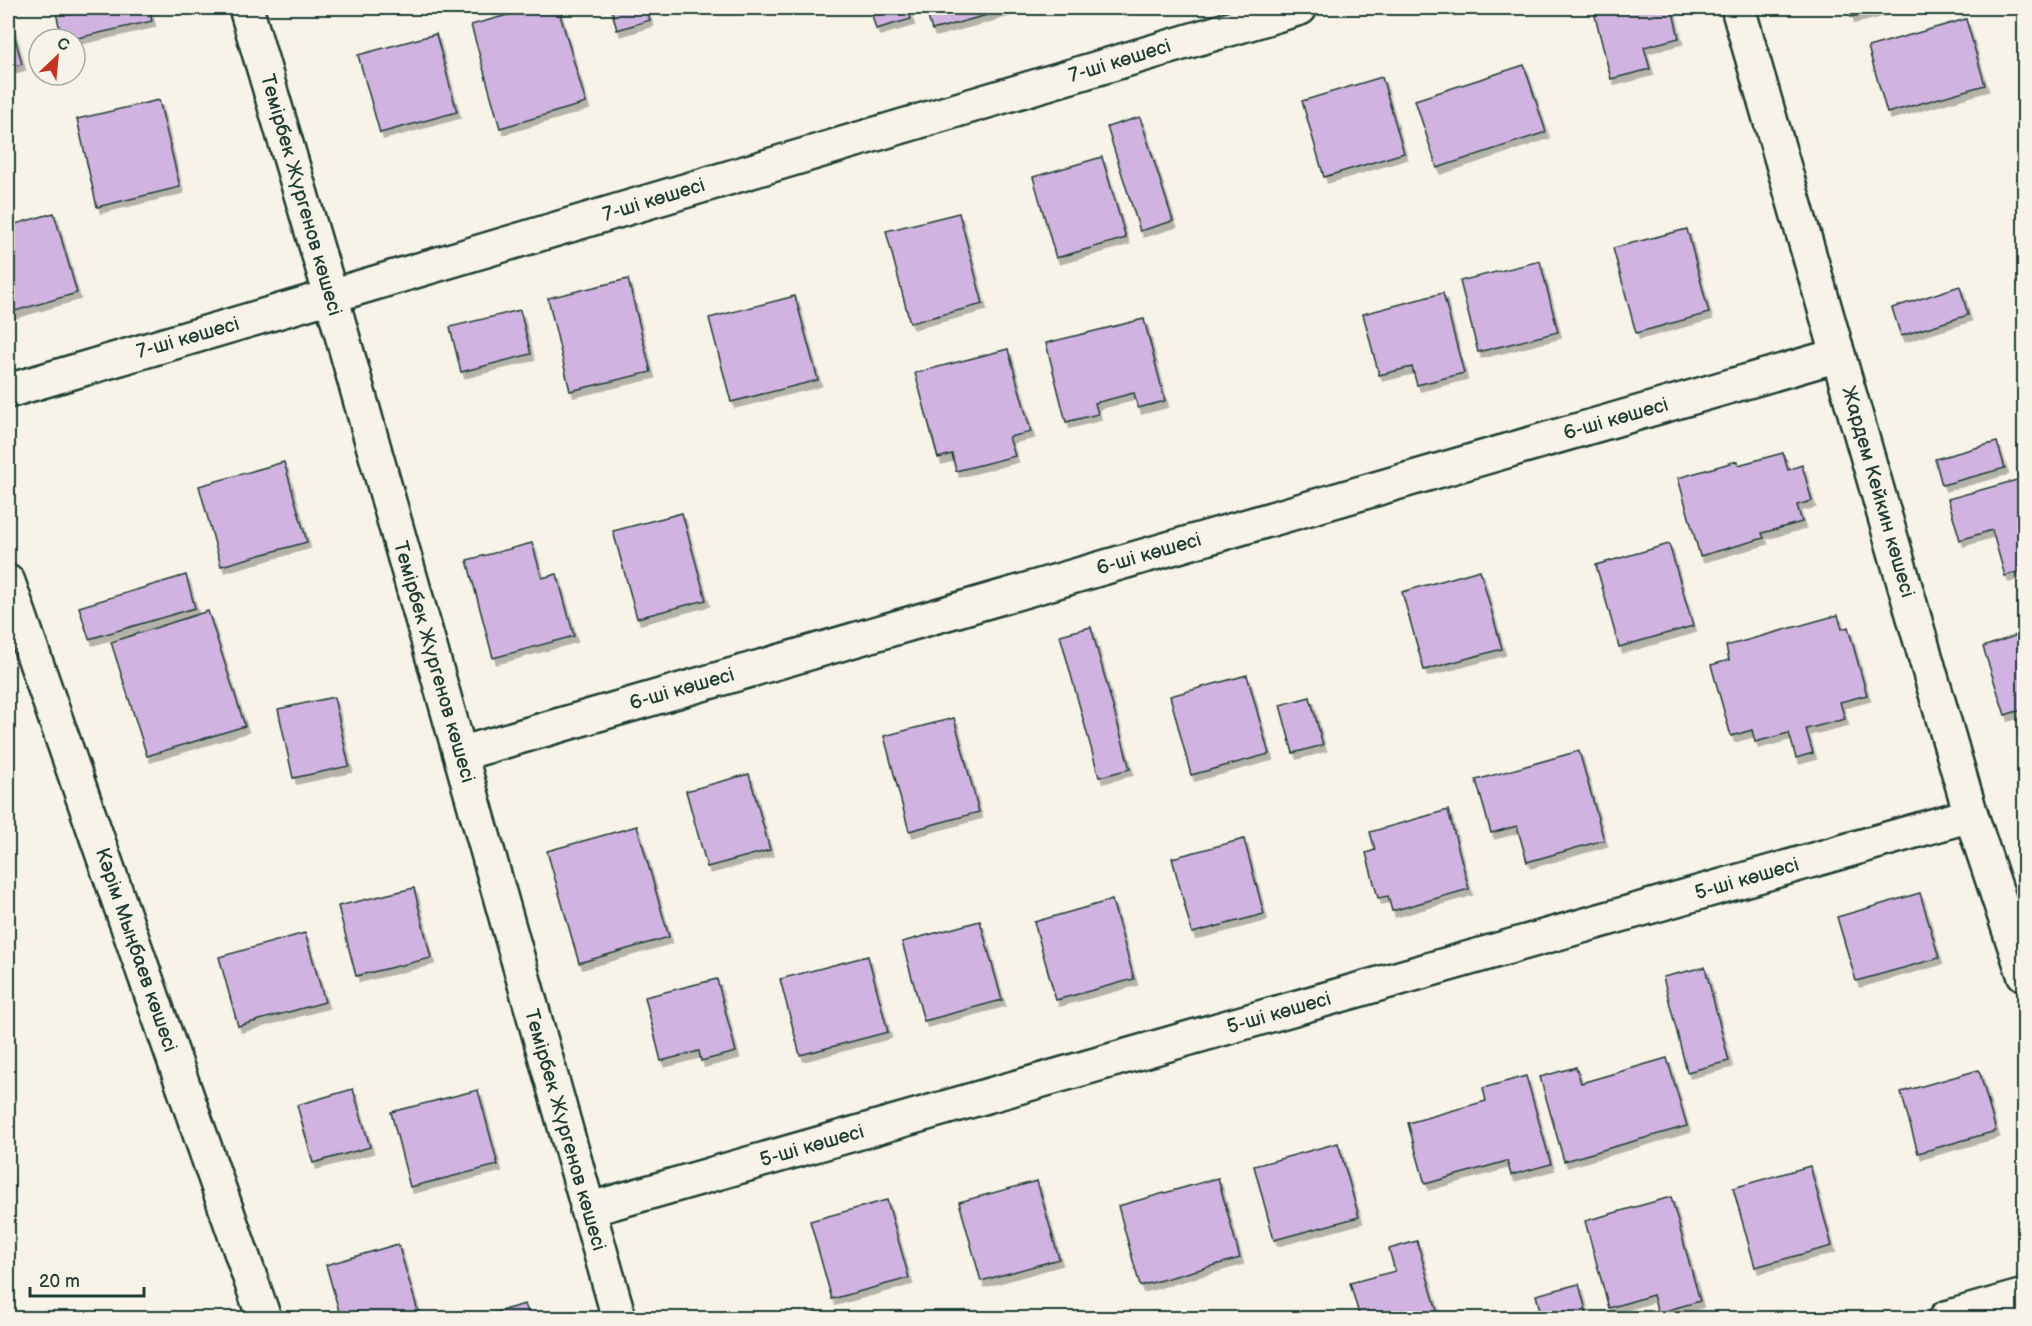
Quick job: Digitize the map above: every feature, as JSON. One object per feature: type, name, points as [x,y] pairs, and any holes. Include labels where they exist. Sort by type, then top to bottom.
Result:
[{"type":"street","name":"Темірбек Жүргенов көшесі","points":[[246,8],[331,296],[619,1318]]},
{"type":"street","name":"7-ші көшесі","points":[[8,391],[1300,8]]},
{"type":"street","name":"Жардем Кейкин көшесі","points":[[1738,8],[1971,815],[2025,974]]},
{"type":"street","name":"6-ші көшесі","points":[[460,754],[1838,355]]},
{"type":"street","name":"Кәрім Мыңбаев көшесі","points":[[8,582],[264,1318]]},
{"type":"street","name":"5-ші көшесі","points":[[587,1210],[1971,815]]},
{"type":"street","points":[[1946,1318],[2025,1296]]},
{"type":"building","points":[[55,8],[149,8],[152,21],[87,36],[87,27],[59,27]]},
{"type":"building","points":[[533,8],[558,8],[586,103],[500,128],[471,25]]},
{"type":"building","points":[[611,8],[646,8],[650,20],[617,30]]},
{"type":"building","points":[[870,8],[907,8],[911,19],[876,29]]},
{"type":"building","points":[[925,8],[1008,8],[1009,9],[932,30]]},
{"type":"building","points":[[1593,8],[1672,8],[1679,38],[1644,47],[1650,69],[1611,79]]},
{"type":"building","points":[[1849,8],[1888,8],[1851,17]]},
{"type":"building","points":[[8,12],[22,64],[8,68]]},
{"type":"building","points":[[1966,19],[1985,85],[1887,113],[1868,47]]},
{"type":"building","points":[[436,34],[457,112],[380,133],[358,55]]},
{"type":"building","points":[[1524,65],[1546,132],[1437,168],[1415,100]]},
{"type":"building","points":[[1382,77],[1404,153],[1324,177],[1302,101]]},
{"type":"building","points":[[159,100],[180,187],[97,207],[77,119]]},
{"type":"building","points":[[1140,117],[1173,221],[1140,231],[1107,127]]},
{"type":"building","points":[[1102,157],[1126,238],[1056,258],[1033,177]]},
{"type":"building","points":[[54,213],[77,293],[8,313],[8,226]]},
{"type":"building","points":[[959,213],[983,304],[910,323],[886,231]]},
{"type":"building","points":[[1687,229],[1709,313],[1636,333],[1613,248]]},
{"type":"building","points":[[1540,261],[1558,332],[1478,352],[1460,281]]},
{"type":"building","points":[[628,279],[651,372],[570,391],[548,298]]},
{"type":"building","points":[[1960,286],[1968,315],[1901,336],[1892,308]]},
{"type":"building","points":[[1443,293],[1464,373],[1417,385],[1412,367],[1379,375],[1363,314]]},
{"type":"building","points":[[795,296],[818,380],[731,402],[709,318]]},
{"type":"building","points":[[520,310],[531,354],[461,372],[450,327]]},
{"type":"building","points":[[1144,319],[1165,401],[1138,408],[1134,393],[1095,403],[1098,414],[1066,422],[1046,343]]},
{"type":"building","points":[[1008,349],[1031,432],[1009,437],[1015,456],[956,471],[952,454],[938,458],[915,373]]},
{"type":"building","points":[[1997,442],[2005,468],[1942,485],[1935,459]]},
{"type":"building","points":[[1783,453],[1788,470],[1802,465],[1812,501],[1797,505],[1802,522],[1762,533],[1764,538],[1700,556],[1678,478],[1737,461],[1738,465]]},
{"type":"building","points":[[284,462],[307,542],[221,566],[199,486]]},
{"type":"building","points":[[2024,478],[2024,570],[2005,576],[1992,530],[1960,540],[1948,499]]},
{"type":"building","points":[[682,513],[706,600],[637,618],[613,531]]},
{"type":"building","points":[[532,543],[542,578],[557,574],[574,636],[493,658],[467,560]]},
{"type":"building","points":[[1669,544],[1693,626],[1619,647],[1596,565]]},
{"type":"building","points":[[1480,570],[1502,649],[1424,670],[1402,592]]},
{"type":"building","points":[[186,575],[195,608],[89,639],[79,607]]},
{"type":"building","points":[[208,611],[245,726],[147,756],[111,642]]},
{"type":"building","points":[[1838,615],[1842,629],[1848,627],[1867,695],[1840,702],[1845,719],[1806,729],[1813,753],[1796,758],[1789,733],[1755,742],[1752,730],[1731,736],[1711,665],[1729,660],[1726,646]]},
{"type":"building","points":[[1091,627],[1130,769],[1099,777],[1060,635]]},
{"type":"building","points":[[2017,635],[2024,658],[2024,709],[2005,715],[1983,647]]},
{"type":"building","points":[[1247,675],[1269,754],[1191,775],[1170,696]]},
{"type":"building","points":[[334,697],[349,766],[293,778],[278,709]]},
{"type":"building","points":[[1310,697],[1323,745],[1293,753],[1280,705]]},
{"type":"building","points":[[954,718],[979,812],[909,831],[884,736]]},
{"type":"building","points":[[1579,751],[1604,840],[1527,862],[1517,826],[1491,833],[1476,780]]},
{"type":"building","points":[[749,774],[770,850],[707,867],[686,791]]},
{"type":"building","points":[[1448,810],[1469,889],[1392,911],[1388,896],[1378,898],[1366,853],[1375,850],[1370,832]]},
{"type":"building","points":[[637,826],[669,937],[579,963],[547,851]]},
{"type":"building","points":[[1244,839],[1264,914],[1192,933],[1172,858]]},
{"type":"building","points":[[414,888],[431,958],[356,976],[338,906]]},
{"type":"building","points":[[1920,893],[1939,958],[1856,981],[1837,917]]},
{"type":"building","points":[[1112,900],[1134,979],[1056,1000],[1034,922]]},
{"type":"building","points":[[980,921],[1002,1000],[924,1021],[902,942]]},
{"type":"building","points":[[305,933],[325,1002],[238,1026],[219,957]]},
{"type":"building","points":[[868,956],[888,1032],[800,1055],[780,979]]},
{"type":"building","points":[[1705,967],[1729,1061],[1687,1072],[1663,977]]},
{"type":"building","points":[[717,979],[736,1052],[701,1061],[699,1051],[661,1061],[645,997]]},
{"type":"building","points":[[1667,1058],[1687,1126],[1564,1161],[1540,1077],[1576,1067],[1581,1083]]},
{"type":"building","points":[[1979,1070],[1996,1131],[1918,1153],[1901,1092]]},
{"type":"building","points":[[1526,1076],[1551,1164],[1511,1175],[1507,1161],[1425,1184],[1408,1123],[1486,1101],[1483,1088]]},
{"type":"building","points":[[353,1089],[370,1147],[313,1163],[297,1105]]},
{"type":"building","points":[[478,1090],[498,1165],[410,1187],[391,1112]]},
{"type":"building","points":[[1338,1143],[1359,1217],[1274,1240],[1254,1166]]},
{"type":"building","points":[[1810,1166],[1832,1246],[1755,1267],[1733,1188]]},
{"type":"building","points":[[1218,1178],[1240,1258],[1140,1286],[1118,1206]]},
{"type":"building","points":[[1037,1181],[1059,1259],[981,1281],[959,1202]]},
{"type":"building","points":[[1671,1197],[1700,1301],[1658,1313],[1653,1295],[1609,1308],[1585,1221]]},
{"type":"building","points":[[887,1200],[909,1278],[832,1299],[810,1221]]},
{"type":"building","points":[[1417,1241],[1439,1318],[1360,1318],[1350,1283],[1395,1271],[1389,1249]]},
{"type":"building","points":[[398,1244],[420,1318],[341,1318],[326,1265]]},
{"type":"building","points":[[1579,1284],[1588,1318],[1542,1318],[1536,1295]]},
{"type":"building","points":[[525,1304],[530,1318],[475,1318]]},
{"type":"building","points":[[818,1312],[820,1318],[790,1318]]}]
